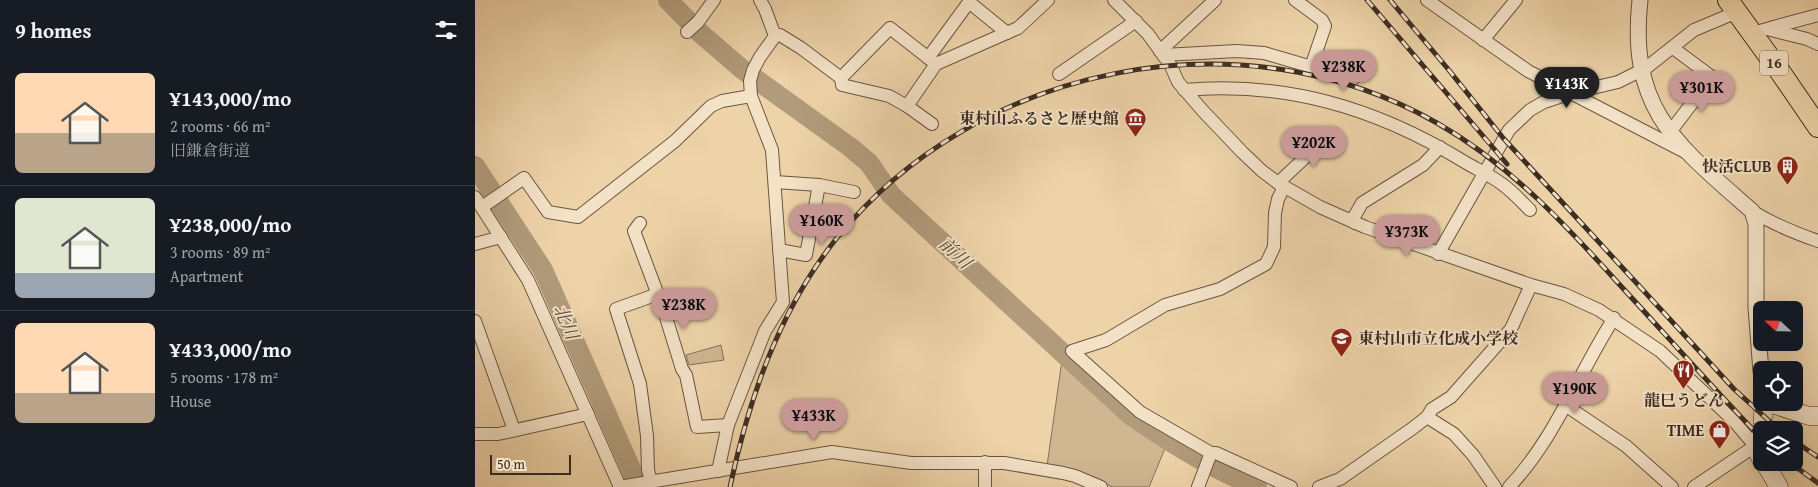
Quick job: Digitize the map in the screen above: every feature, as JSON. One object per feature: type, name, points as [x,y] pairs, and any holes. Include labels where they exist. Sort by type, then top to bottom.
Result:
[{"type":"main road","name":"16","points":[[1732,6],[1760,31],[1818,126]]},
{"type":"main road","points":[[1793,411],[1809,416],[1818,416]]},
{"type":"main road","points":[[1769,471],[1779,487]]},
{"type":"street","points":[[687,32],[698,22],[714,0]]},
{"type":"street","points":[[760,0],[775,36]]},
{"type":"street","points":[[932,61],[1018,28],[1048,0]]},
{"type":"street","points":[[1114,0],[1137,21],[1162,53],[1184,90],[1262,172],[1320,207],[1355,223],[1438,254],[1564,294],[1614,318],[1667,357],[1753,440]]},
{"type":"street","points":[[1162,53],[1215,0]]},
{"type":"street","points":[[1295,0],[1322,20],[1325,26],[1311,67]]},
{"type":"street","points":[[1483,40],[1516,0]]},
{"type":"street","points":[[1640,0],[1637,24],[1641,71],[1649,98],[1669,132],[1752,211],[1765,220],[1818,241]]},
{"type":"street","points":[[1431,1],[1528,71],[1689,153]]},
{"type":"street","points":[[907,106],[932,61],[969,2],[1007,33]]},
{"type":"street","points":[[1438,254],[1509,130],[1530,110],[1543,102],[1618,82],[1641,71],[1694,30],[1732,6]]},
{"type":"street","points":[[1760,31],[1818,15]]},
{"type":"street","points":[[1059,74],[1137,21]]},
{"type":"street","points":[[841,78],[890,28],[932,61]]},
{"type":"street","points":[[1760,31],[1807,39],[1818,44]]},
{"type":"street","points":[[775,36],[780,35],[801,48],[841,78],[842,85],[889,96],[932,124]]},
{"type":"street","points":[[718,471],[728,425],[765,331],[783,302],[772,150],[751,96],[751,76],[775,36]]},
{"type":"street","points":[[1669,132],[1712,77],[1673,48]]},
{"type":"street","points":[[1162,53],[1237,51],[1264,53],[1353,79]]},
{"type":"street","points":[[1184,90],[1218,87],[1259,89],[1337,104],[1381,119],[1440,147],[1502,183],[1530,210]]},
{"type":"street","points":[[751,96],[722,101],[711,106],[675,141],[578,217],[548,212],[524,178],[504,192],[482,202],[501,237],[529,280],[623,486],[832,452],[911,463],[1004,463],[1063,473],[1101,487]]},
{"type":"street","points":[[1291,487],[1216,453],[1211,453],[1140,412],[1072,351],[1106,340],[1165,305],[1220,289],[1266,264],[1274,247],[1275,212],[1281,185],[1313,150],[1334,134]]},
{"type":"street","points":[[1355,223],[1354,216],[1362,203],[1423,165],[1440,147]]},
{"type":"street","points":[[775,182],[819,185],[853,192]]},
{"type":"street","points":[[779,250],[806,255],[819,185]]},
{"type":"street","points":[[1752,211],[1756,224],[1755,307],[1760,361]]},
{"type":"street","points":[[640,223],[634,231],[658,294],[682,369],[686,375],[697,427],[728,425]]},
{"type":"street","points":[[475,244],[501,237]]},
{"type":"street","points":[[1319,487],[1340,479],[1413,428],[1427,417],[1432,409],[1451,397],[1511,329],[1531,285]]},
{"type":"street","points":[[648,482],[647,436],[640,384],[616,309],[658,294]]},
{"type":"street","points":[[1509,487],[1531,461],[1614,318]]},
{"type":"street","points":[[475,321],[514,430]]},
{"type":"street","points":[[1565,405],[1626,446],[1672,487]]},
{"type":"street","points":[[475,434],[498,434],[589,414]]},
{"type":"street","points":[[1427,417],[1454,434],[1473,455],[1495,487]]},
{"type":"street","points":[[1694,487],[1753,450]]},
{"type":"street","points":[[1198,487],[1211,453]]},
{"type":"street","points":[[985,462],[985,487]]},
{"type":"shaded area","points":[[721,345],[724,360],[689,365],[686,355]]},
{"type":"shaded area","points":[[1063,353],[1129,414],[1168,441],[1149,487],[1113,487],[1077,472],[1047,466]]},
{"type":"waterway","name":"前川","points":[[668,0],[699,32],[743,70],[850,147],[869,163],[891,195],[1129,414],[1191,454],[1223,472],[1257,487]]},
{"type":"waterway","name":"北川","points":[[475,166],[543,270],[639,487]]},
{"type":"railway","points":[[1367,0],[1507,164]]},
{"type":"railway","points":[[1390,0],[1504,139],[1734,389],[1769,421]]},
{"type":"railway","points":[[730,487],[757,388],[782,326],[798,296],[836,239],[894,179],[962,131],[1036,96],[1116,73],[1198,64],[1280,69],[1361,89],[1437,123],[1463,139],[1512,176],[1556,217],[1753,430]]},
{"type":"railway","points":[[1803,447],[1818,457]]},
{"type":"railway","points":[[1801,471],[1818,483]]},
{"type":"place","name":"東村山ふるさと歴史館","points":[[1135,137]]},
{"type":"place","name":"快活CLUB","points":[[1788,185]]},
{"type":"place","name":"東村山市立化成小学校","points":[[1342,357]]},
{"type":"place","name":"龍巳うどん","points":[[1684,390]]},
{"type":"place","name":"TIME","points":[[1720,449]]}]
